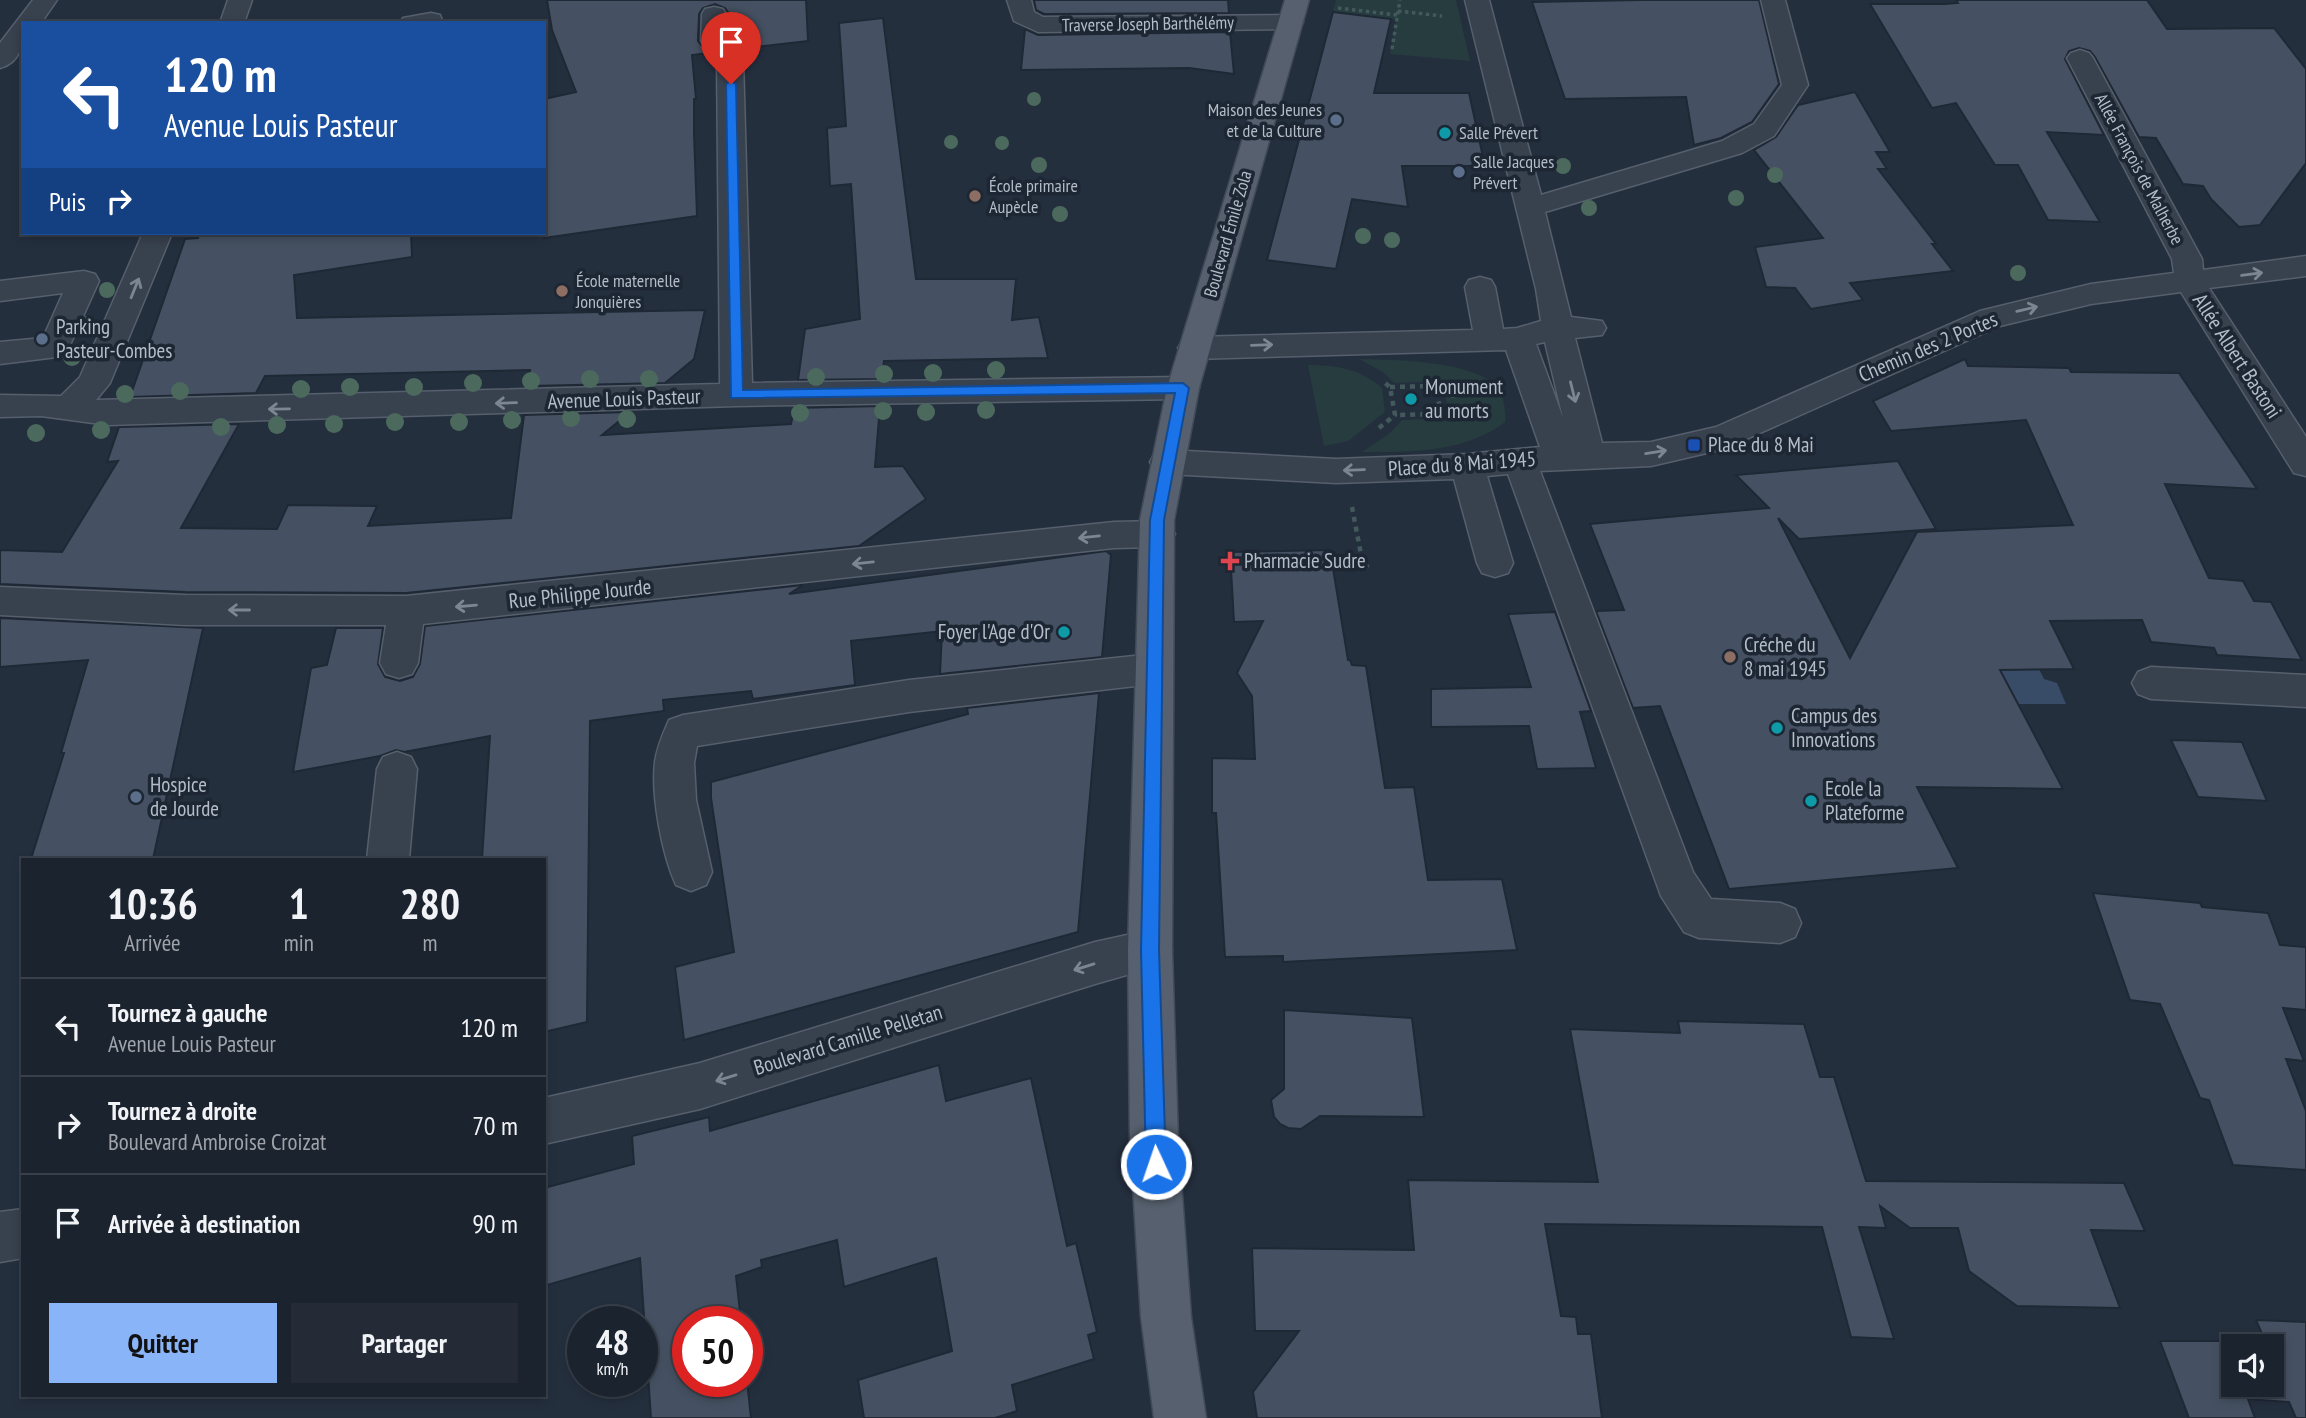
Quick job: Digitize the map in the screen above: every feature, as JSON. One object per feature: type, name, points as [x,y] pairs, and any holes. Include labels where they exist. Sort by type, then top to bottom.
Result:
[{"type":"main road","name":"Boulevard Émile Zola","points":[[1180,1418],[1166,1317],[1154,1139],[1150,950],[1157,534],[1167,462],[1183,388],[1294,11]]},
{"type":"street","points":[[29,21],[45,0]]},
{"type":"street","points":[[233,21],[240,0]]},
{"type":"street","name":"Traverse Joseph Barthélémy","points":[[1019,0],[1023,16],[1038,25],[1294,11]]},
{"type":"street","points":[[1477,0],[1551,289],[1574,457]]},
{"type":"street","points":[[1530,207],[1732,147],[1764,130],[1795,85],[1773,0]]},
{"type":"street","points":[[715,13],[714,41],[730,58],[736,395]]},
{"type":"street","points":[[0,60],[21,32]]},
{"type":"street","name":"Allée François de Malherbe","points":[[2080,58],[2187,259],[2190,283]]},
{"type":"street","points":[[66,410],[94,383],[156,235]]},
{"type":"street","name":"Chemin des 2 Portes","points":[[1574,457],[1651,454],[1724,437],[1991,318],[2091,294],[2306,266]]},
{"type":"street","points":[[0,290],[84,281],[54,348],[14,405]]},
{"type":"street","name":"Allée Albert Bastoni","points":[[2190,283],[2306,464]]},
{"type":"street","name":"Place du 8 Mai 1945","points":[[1167,462],[1317,471],[1467,466],[1574,457],[1504,339],[1480,287]]},
{"type":"street","points":[[1194,348],[1504,339],[1557,327],[1591,328]]},
{"type":"street","points":[[0,353],[54,348]]},
{"type":"street","name":"Avenue Louis Pasteur","points":[[14,405],[108,413],[736,395],[1183,388]]},
{"type":"street","points":[[1520,460],[1536,510],[1676,882],[1699,918],[1780,923]]},
{"type":"street","points":[[1467,466],[1495,563]]},
{"type":"street","name":"Rue Philippe Jourde","points":[[3,607],[406,611],[1101,536],[1157,534]]},
{"type":"street","points":[[398,663],[406,611]]},
{"type":"street","points":[[691,872],[674,787],[675,745],[683,732],[909,696],[1153,668]]},
{"type":"street","points":[[2151,683],[2306,691]]},
{"type":"street","points":[[388,858],[397,769]]},
{"type":"street","name":"Boulevard Camille Pelletan","points":[[546,1121],[700,1086],[1095,963],[1150,950]]},
{"type":"street","points":[[0,1237],[21,1233]]},
{"type":"path","points":[[1392,49],[1400,0]]},
{"type":"path","points":[[1338,8],[1443,16]]},
{"type":"path","points":[[1370,436],[1395,415],[1442,414],[1434,386],[1390,387],[1381,380]]},
{"type":"path","points":[[1390,387],[1395,415]]},
{"type":"path","points":[[1342,505],[1352,505],[1363,565],[1373,569]]},
{"type":"green space","points":[[1336,0],[1456,0],[1470,61],[1390,54],[1396,19],[1333,12]]},
{"type":"green space","points":[[1359,359],[1431,363],[1484,377],[1496,386],[1501,394],[1505,422],[1473,440],[1436,449],[1362,452],[1389,434],[1402,420],[1451,418],[1441,381],[1394,383],[1383,372]]},
{"type":"green space","points":[[1308,365],[1338,367],[1365,376],[1382,388],[1385,412],[1348,441],[1324,446]]},
{"type":"water","points":[[2034,659],[2044,679],[2057,683],[2066,704],[2014,704],[1993,669]]},
{"type":"building","points":[[547,0],[806,0],[808,41],[739,49],[730,39],[729,14],[725,8],[715,4],[703,8],[699,14],[698,41],[708,53],[692,55],[696,99],[694,133],[697,216],[544,238],[546,99],[576,92],[552,30]]},
{"type":"building","points":[[1034,0],[1228,0],[1229,13],[1044,14],[1036,10]]},
{"type":"building","points":[[1759,0],[1779,84],[1752,122],[1721,138],[1694,145],[1686,97],[1565,99],[1532,2]]},
{"type":"building","points":[[1956,0],[2147,0],[2167,29],[2274,28],[2306,69],[2306,163],[2260,225],[2239,227],[2211,199],[2203,186],[2183,184],[2156,138],[2139,137],[2095,57],[2090,51],[2079,48],[2069,51],[2065,59],[2104,135],[2047,132],[2100,222],[2048,220],[2018,165],[1995,165],[1956,103],[1932,108],[1870,4],[1958,3]]},
{"type":"building","name":"Maison des Jeunes et de la Culture","points":[[1333,12],[1391,19],[1374,93],[1469,93],[1485,166],[1402,166],[1408,207],[1352,199],[1336,269],[1267,260]]},
{"type":"building","points":[[883,18],[916,279],[1016,279],[1012,320],[1039,317],[1048,358],[884,361],[882,379],[798,380],[805,329],[860,319],[851,184],[830,186],[827,128],[846,126],[839,23]]},
{"type":"building","points":[[1025,29],[1038,35],[1230,32],[1234,74],[1189,68],[1021,70]]},
{"type":"building","points":[[1855,92],[1890,152],[1876,152],[1887,169],[1878,169],[1936,244],[1932,244],[1953,271],[1850,283],[1863,300],[1811,309],[1795,288],[1766,287],[1755,247],[1823,238],[1754,150],[1776,137],[1798,105]]},
{"type":"building","points":[[199,235],[411,235],[412,257],[294,275],[297,318],[705,310],[694,359],[665,383],[528,386],[530,370],[265,376],[256,393],[130,397],[185,239],[198,238]]},
{"type":"building","points":[[1965,359],[1968,366],[2069,368],[2071,372],[2179,373],[2257,489],[2165,484],[2209,578],[2243,581],[2254,601],[2271,602],[2302,660],[2217,655],[2214,648],[2151,642],[2142,620],[2050,621],[2074,669],[2000,670],[2063,789],[1917,787],[1958,868],[1729,889],[1660,706],[1633,708],[1596,611],[1624,610],[1590,524],[1769,508],[1736,475],[1898,461],[1936,529],[1799,539],[1778,518],[1850,658],[1917,532],[2073,525],[2026,420],[1891,431],[1873,401]]},
{"type":"building","points":[[880,406],[875,467],[903,466],[926,499],[859,546],[406,593],[185,592],[0,584],[0,550],[62,552],[118,461],[107,462],[119,427],[239,424],[181,528],[277,529],[288,505],[377,506],[368,526],[511,518],[524,415],[630,412],[602,435],[791,424],[794,408]]},
{"type":"building","points":[[1330,550],[1348,660],[1352,665],[1366,666],[1385,788],[1414,787],[1428,880],[1502,879],[1517,950],[1283,962],[1283,956],[1225,957],[1216,813],[1212,813],[1212,758],[1255,759],[1252,696],[1237,673],[1263,621],[1234,622],[1230,552]]},
{"type":"building","points":[[1106,551],[1111,555],[1102,657],[940,674],[942,631],[851,641],[855,685],[753,699],[751,691],[663,700],[664,711],[590,721],[587,1022],[546,1032],[546,858],[482,858],[490,736],[404,752],[396,750],[380,756],[293,772],[311,668],[327,665],[336,628],[383,628],[378,664],[385,677],[400,681],[413,677],[420,664],[425,626],[803,585],[789,594]]},
{"type":"building","points":[[1555,612],[1591,711],[1580,712],[1596,768],[1537,769],[1529,726],[1431,727],[1431,689],[1531,687],[1508,614]]},
{"type":"building","points":[[0,618],[203,628],[153,858],[31,858],[64,753],[61,753],[88,660],[0,667]]},
{"type":"building","points":[[1099,693],[1078,932],[684,1040],[675,967],[734,952],[711,798],[711,782],[968,714],[967,708]]},
{"type":"building","points":[[2171,740],[2242,742],[2267,801],[2198,797]]},
{"type":"building","points":[[2093,893],[2200,903],[2202,907],[2268,913],[2280,945],[2306,947],[2306,1010],[2283,1008],[2304,1061],[2286,1059],[2306,1111],[2306,1170],[2233,1165],[2209,1100],[2200,1098],[2160,1004],[2130,1000]]},
{"type":"building","points":[[1284,1010],[1412,1018],[1424,1117],[1320,1116],[1301,1129],[1280,1124],[1274,1117],[1271,1100],[1284,1089]]},
{"type":"building","points":[[1678,1021],[1804,1024],[1820,1077],[1834,1077],[1866,1181],[2124,1183],[2145,1231],[2091,1230],[2120,1308],[2017,1306],[1969,1271],[1958,1228],[1910,1228],[1880,1206],[1886,1228],[1859,1227],[1894,1339],[1851,1337],[1822,1227],[1545,1224],[1561,1316],[1576,1317],[1578,1334],[1591,1334],[1602,1418],[1257,1418],[1253,1392],[1299,1331],[1255,1331],[1252,1248],[1414,1250],[1408,1180],[1598,1182],[1570,1029],[1680,1033]]},
{"type":"building","points":[[939,1065],[946,1101],[1031,1078],[1067,1246],[1076,1243],[1097,1332],[1088,1335],[1094,1359],[1012,1385],[1017,1411],[995,1418],[864,1418],[858,1380],[952,1351],[936,1258],[844,1287],[837,1240],[761,1260],[762,1267],[736,1276],[739,1306],[672,1306],[672,1397],[749,1397],[751,1418],[651,1418],[650,1397],[658,1397],[658,1306],[643,1306],[640,1258],[546,1285],[546,1187],[634,1164],[632,1136],[709,1117],[710,1131]]},
{"type":"building","points":[[2256,1320],[2306,1322],[2306,1418],[2296,1418],[2289,1402],[2248,1399],[2255,1418],[2189,1418],[2160,1341],[2221,1341],[2221,1397],[2284,1397],[2284,1334],[2262,1334]]},
{"type":"place","name":"Maison des Jeunes et de la Culture","points":[[1336,120]]},
{"type":"place","name":"Salle Prévert","points":[[1445,133]]},
{"type":"place","name":"Salle Jacques Prévert","points":[[1459,172]]},
{"type":"place","name":"École primaire Aupècle","points":[[975,196]]},
{"type":"place","name":"École maternelle Jonquières","points":[[562,291]]},
{"type":"place","name":"Parking Pasteur-Combes","points":[[42,339]]},
{"type":"place","name":"Monument au morts","points":[[1411,399]]},
{"type":"place","name":"Place du 8 Mai","points":[[1694,445]]},
{"type":"place","name":"Pharmacie Sudre","points":[[1230,561]]},
{"type":"place","name":"Foyer l'Age d'Or","points":[[1064,632]]},
{"type":"place","name":"Créche du 8 mai 1945","points":[[1730,657]]},
{"type":"place","name":"Campus des Innovations","points":[[1777,728]]},
{"type":"place","name":"Hospice de Jourde","points":[[136,797]]},
{"type":"place","name":"Ecole la Plateforme","points":[[1811,801]]},
{"type":"route","points":[[731,84],[736,395],[1183,388],[1157,520],[1150,950],[1156,1164]]}]
